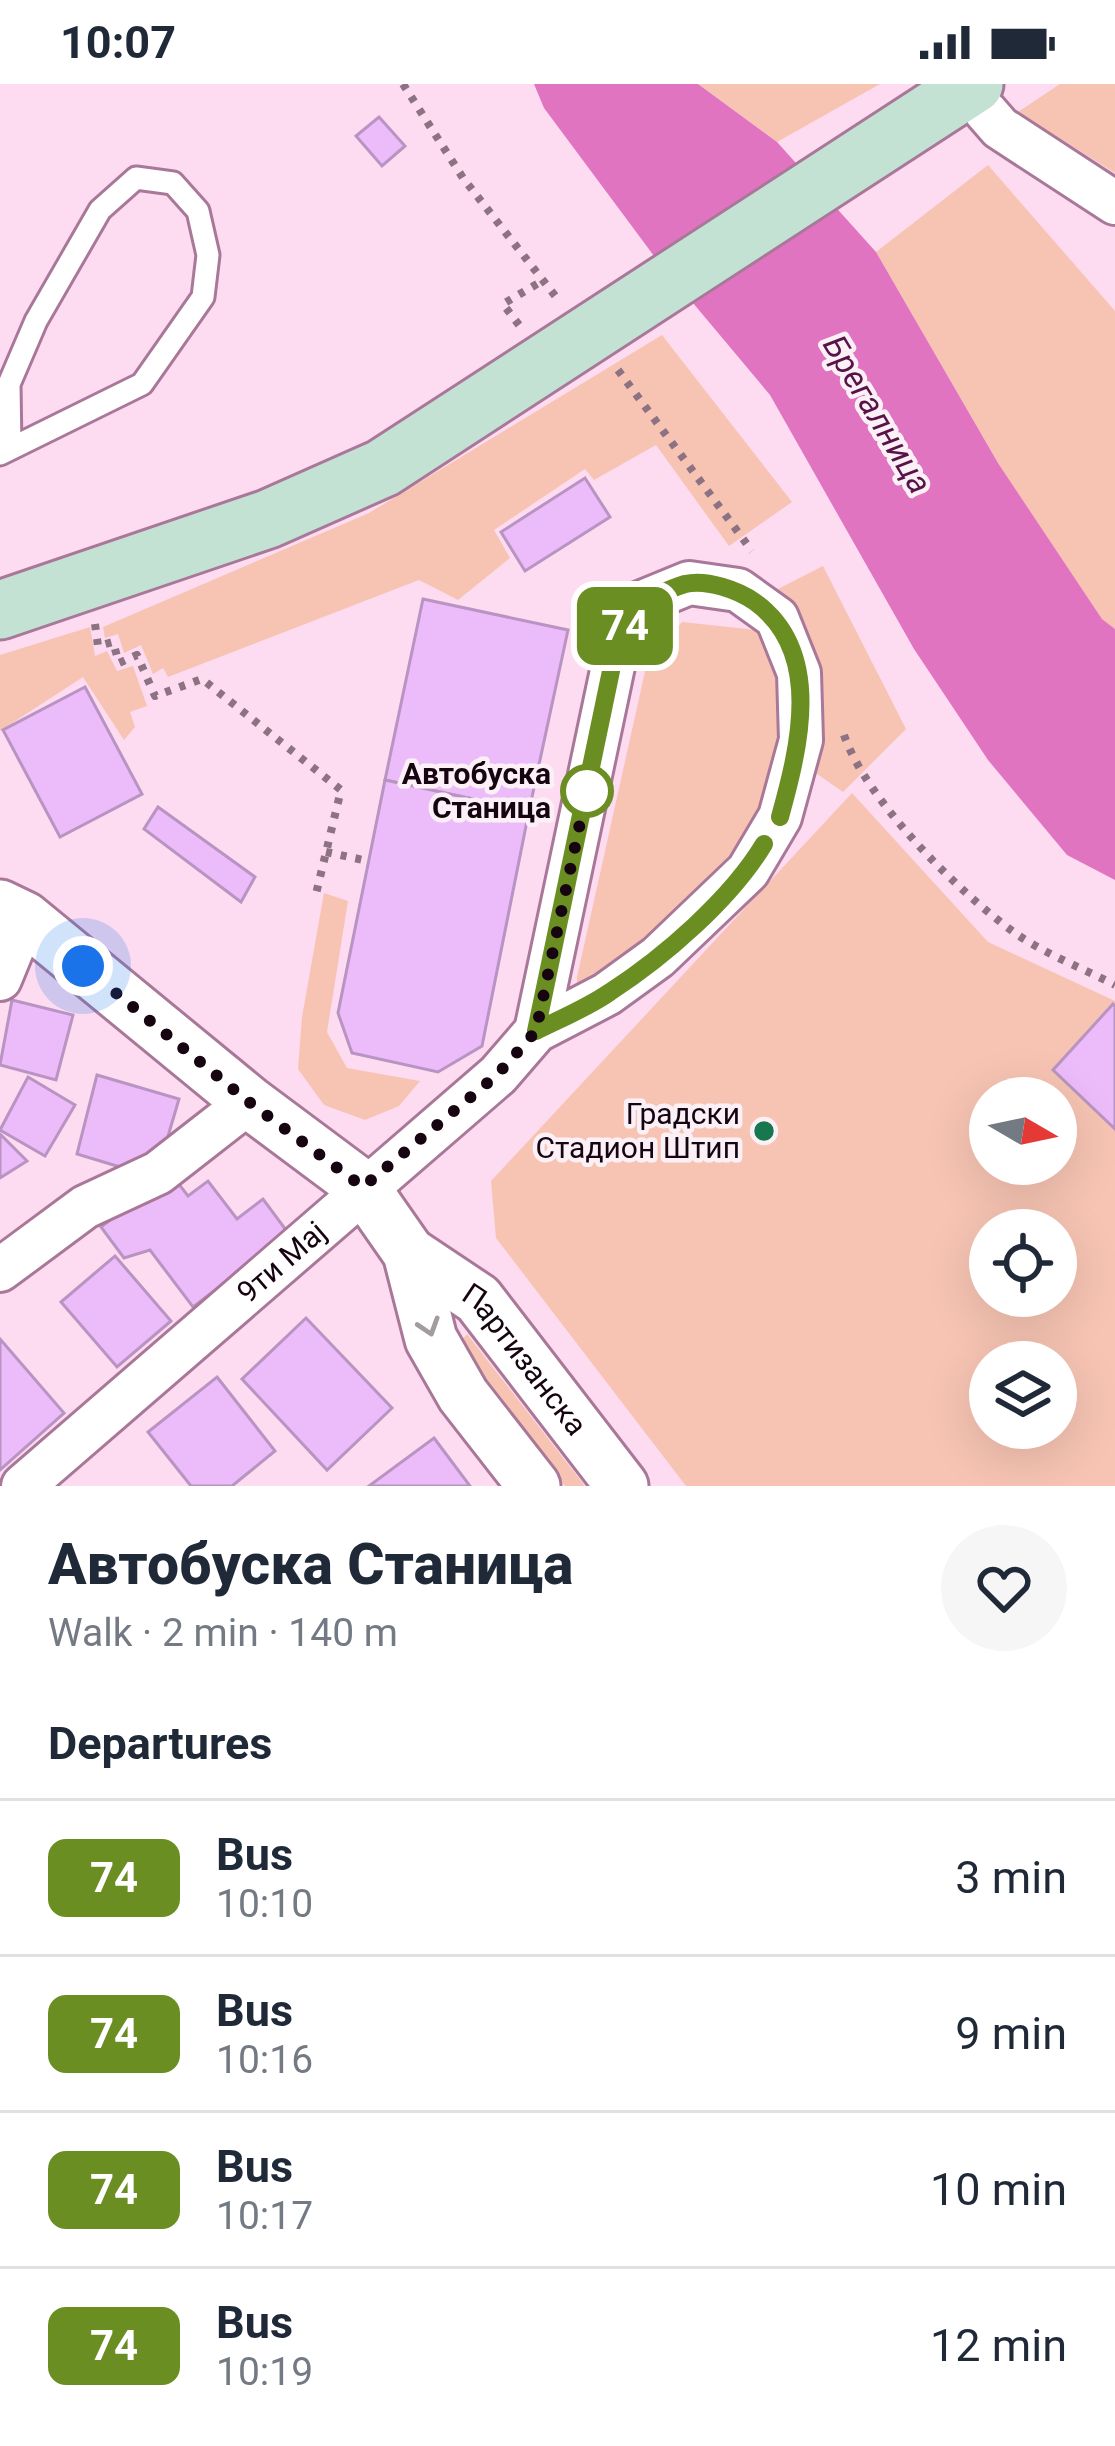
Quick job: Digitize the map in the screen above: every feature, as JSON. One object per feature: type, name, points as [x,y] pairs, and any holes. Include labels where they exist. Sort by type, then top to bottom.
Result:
[{"type":"main road","points":[[0,610],[268,519],[382,468],[836,173],[980,98]]},
{"type":"street","points":[[980,98],[1000,128],[1115,203]]},
{"type":"street","points":[[689,583],[738,590],[777,618],[799,673],[801,740],[780,817],[748,871],[658,957],[608,994],[536,1031],[616,647],[634,605],[689,583]]},
{"type":"street","points":[[0,979],[12,912]]},
{"type":"street","name":"Партизанска","points":[[12,912],[363,1187],[409,1253],[431,1339],[463,1395],[534,1486]]},
{"type":"street","name":"9ти Мај","points":[[23,1486],[497,1075],[536,1031]]},
{"type":"street","points":[[0,1270],[85,1207],[158,1173],[249,1102]]},
{"type":"street","name":"Партизанска","points":[[409,1253],[478,1299],[622,1486]]},
{"type":"lane","points":[[136,178],[173,183],[199,211],[208,255],[203,297],[142,384],[5,451],[10,383],[36,321],[100,209],[136,178]]},
{"type":"path","points":[[404,84],[464,178],[556,297]]},
{"type":"path","points":[[527,336],[503,304],[542,281]]},
{"type":"path","points":[[93,611],[98,646],[112,641],[119,663],[137,655],[154,696],[202,679],[341,790],[315,898]]},
{"type":"path","points":[[855,765],[958,885],[1017,934],[1115,985]]},
{"type":"path","points":[[326,852],[368,861]]},
{"type":"shaded area","points":[[698,84],[880,84],[777,142]]},
{"type":"shaded area","points":[[1060,84],[1115,84],[1115,173],[1018,112]]},
{"type":"shaded area","points":[[988,165],[1115,311],[1115,629],[1102,619],[998,463],[876,252]]},
{"type":"shaded area","points":[[662,335],[792,502],[729,546],[656,445],[594,480],[585,469],[494,530],[510,558],[458,600],[419,580],[168,677],[163,668],[153,674],[141,645],[124,653],[118,634],[105,638],[103,627],[369,513]]},
{"type":"shaded area","points":[[823,566],[906,729],[843,792],[810,769],[816,675],[778,589]]},
{"type":"shaded area","points":[[682,622],[756,630],[779,678],[782,737],[769,811],[738,865],[577,997],[577,977],[646,667]]},
{"type":"shaded area","points":[[90,627],[95,656],[107,651],[117,671],[133,666],[147,706],[130,712],[135,727],[124,740],[83,677],[0,731],[0,655]]},
{"type":"shaded area","name":"Градски Стадион Штип","points":[[852,793],[988,942],[1115,1001],[1115,1486],[686,1486],[496,1238],[491,1181]]},
{"type":"shaded area","points":[[324,893],[348,901],[327,1032],[347,1068],[420,1081],[399,1106],[365,1120],[324,1105],[298,1069],[302,1017]]},
{"type":"shaded area","points":[[467,1334],[585,1486],[565,1486],[457,1346]]},
{"type":"water","name":"Брегалница","points":[[534,84],[698,84],[777,142],[876,252],[998,463],[1102,619],[1115,629],[1115,880],[1067,855],[988,760],[914,649],[770,395],[657,260],[544,108]]},
{"type":"building","points":[[379,117],[405,146],[382,166],[356,136]]},
{"type":"building","points":[[585,478],[610,517],[525,571],[501,532]]},
{"type":"building","points":[[423,599],[568,630],[529,811],[385,780]]},
{"type":"building","points":[[85,687],[142,794],[60,837],[3,730]]},
{"type":"building","name":"Автобуска Станица","points":[[385,780],[529,811],[482,1046],[438,1072],[352,1053],[338,1013]]},
{"type":"building","points":[[158,807],[255,877],[241,902],[144,829]]},
{"type":"building","points":[[12,1000],[73,1015],[56,1080],[0,1065]]},
{"type":"building","points":[[1113,1004],[1115,1129],[1077,1093],[1077,1077],[1060,1077],[1053,1070]]},
{"type":"building","points":[[97,1075],[179,1099],[161,1160],[140,1173],[77,1154]]},
{"type":"building","points":[[28,1077],[75,1105],[45,1156],[0,1130]]},
{"type":"building","points":[[0,1134],[27,1161],[0,1178]]},
{"type":"building","points":[[171,1174],[188,1196],[208,1181],[237,1219],[263,1199],[289,1234],[193,1307],[150,1250],[124,1258],[101,1227]]},
{"type":"building","points":[[115,1256],[171,1321],[117,1367],[61,1302]]},
{"type":"building","points":[[306,1318],[392,1408],[327,1470],[242,1379]]},
{"type":"building","points":[[0,1339],[64,1413],[0,1470]]},
{"type":"building","points":[[217,1377],[275,1451],[232,1486],[191,1486],[148,1432]]},
{"type":"building","points":[[434,1438],[470,1486],[369,1486]]},
{"type":"bus line","name":"74","points":[[764,844],[748,871],[658,957],[608,994],[536,1031],[616,647],[634,605],[689,583],[738,590],[777,618],[799,673],[801,740],[780,817]]},
{"type":"place","name":"Автобуска Станица","points":[[587,791]]},
{"type":"place","name":"Градски Стадион Штип","points":[[764,1131]]},
{"type":"route","points":[[83,966],[249,1102],[363,1187],[497,1075],[536,1031],[590,776],[587,791]]}]
